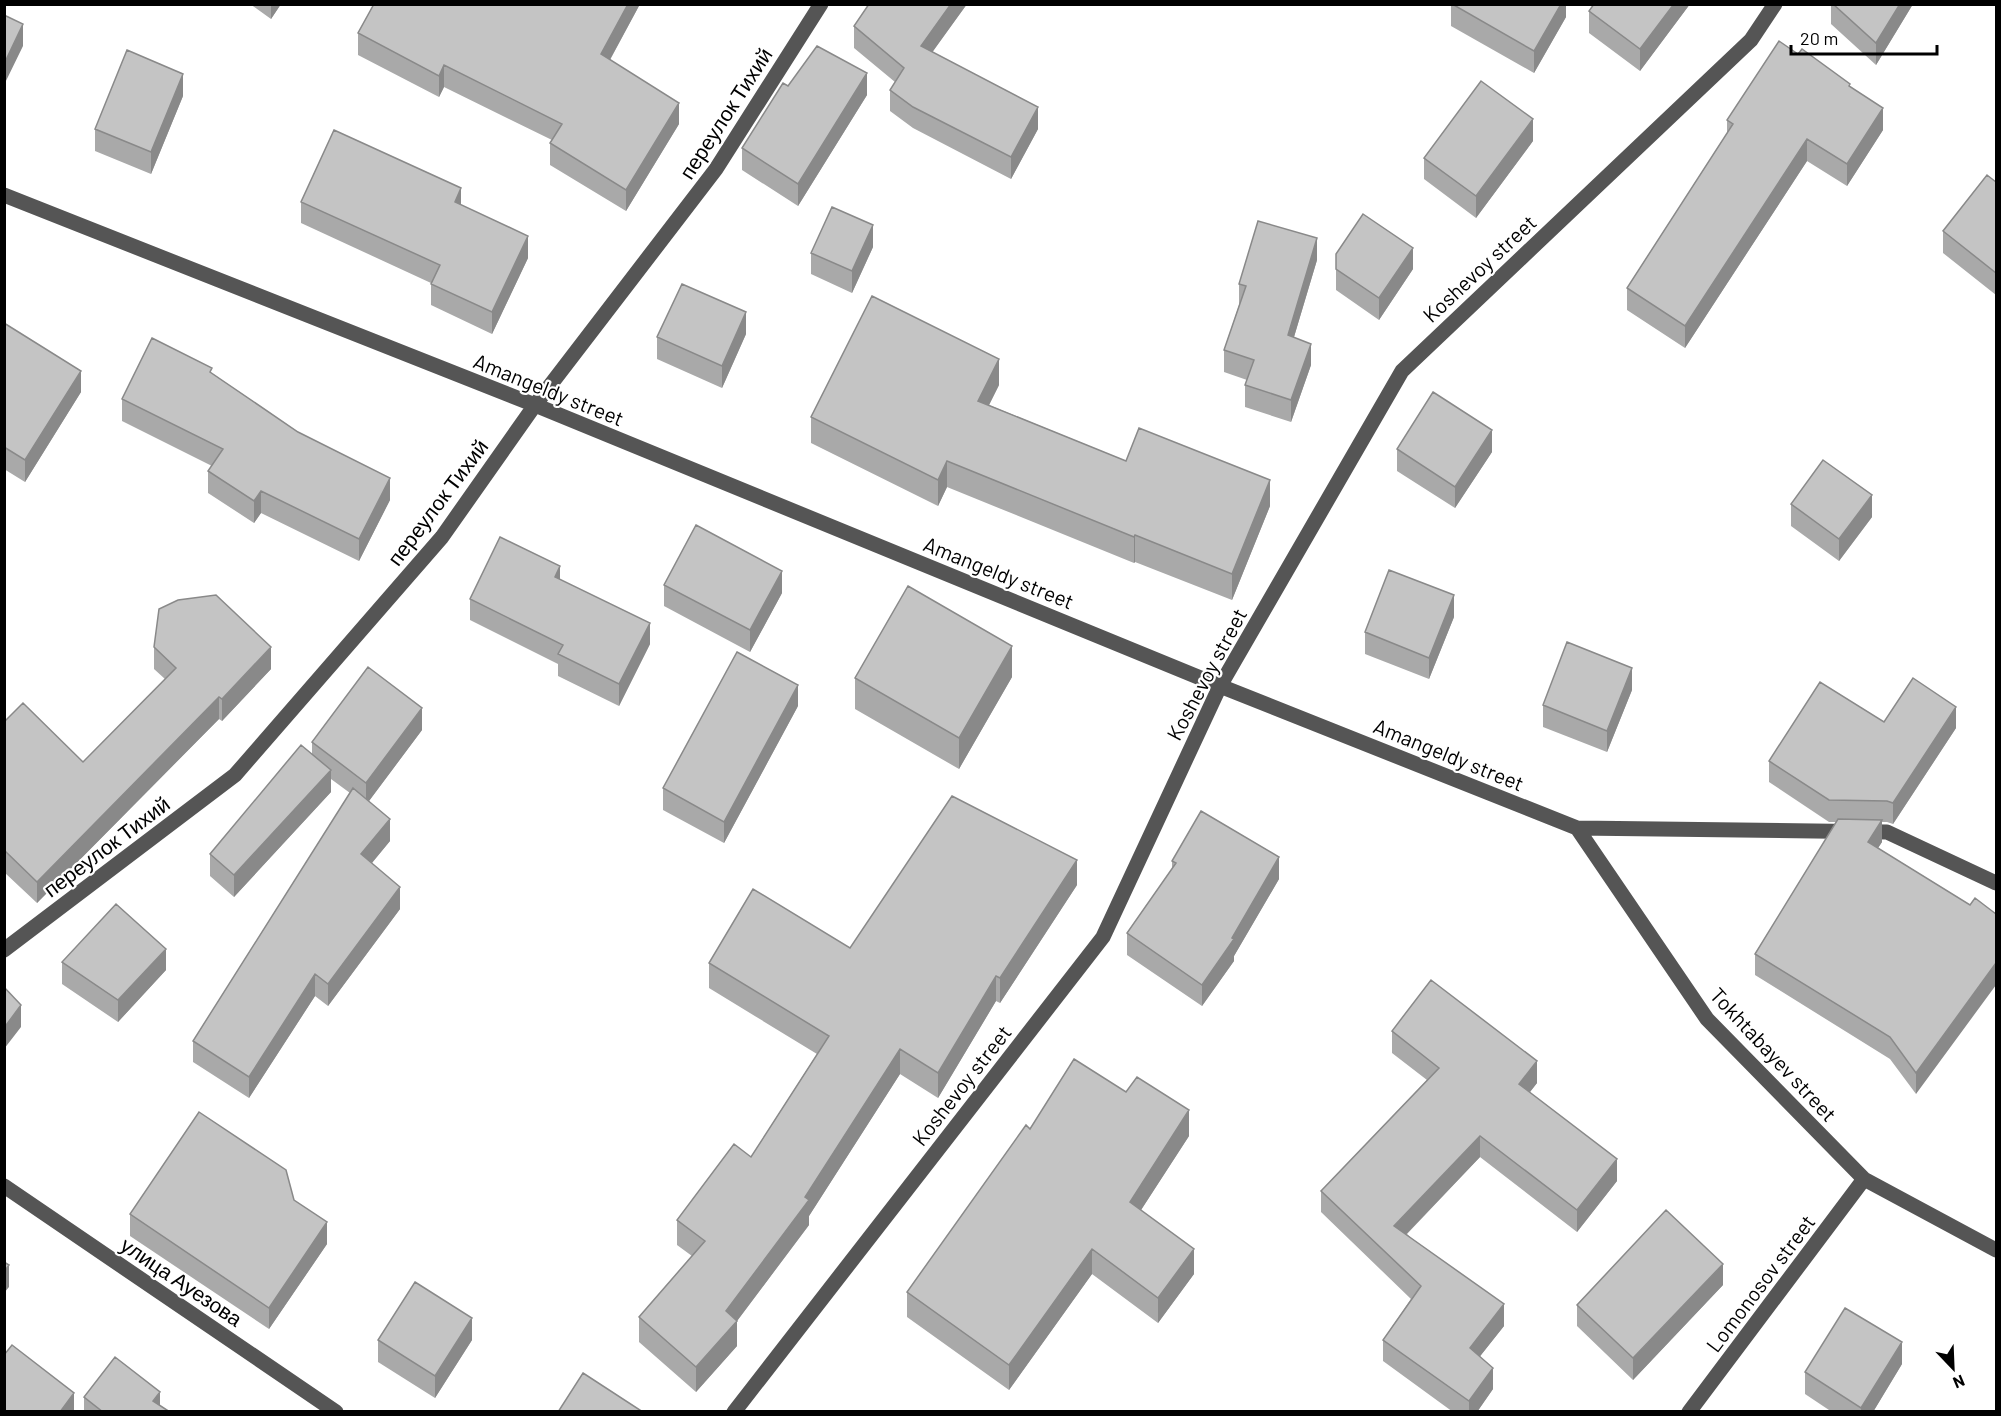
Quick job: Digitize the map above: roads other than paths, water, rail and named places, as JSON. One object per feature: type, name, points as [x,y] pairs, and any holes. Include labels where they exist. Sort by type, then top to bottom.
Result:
[{"type":"street","name":"переулок Тихий","points":[[4,950],[235,775],[442,537],[535,405],[716,169],[820,4]]},
{"type":"street","name":"Koshevoy street","points":[[734,1412],[1102,938],[1220,686],[1402,371],[1751,40],[1775,4]]},
{"type":"street","name":"Amangeldy street","points":[[4,195],[535,405],[1220,686],[1577,828],[1887,832],[1996,883]]},
{"type":"street","name":"Tokhtabayev street","points":[[1577,828],[1707,1019],[1864,1179],[1996,1250]]},
{"type":"street","name":"Lomonosov street","points":[[1689,1412],[1864,1179]]},
{"type":"street","name":"улица Ауезова","points":[[4,1186],[336,1412]]}]
